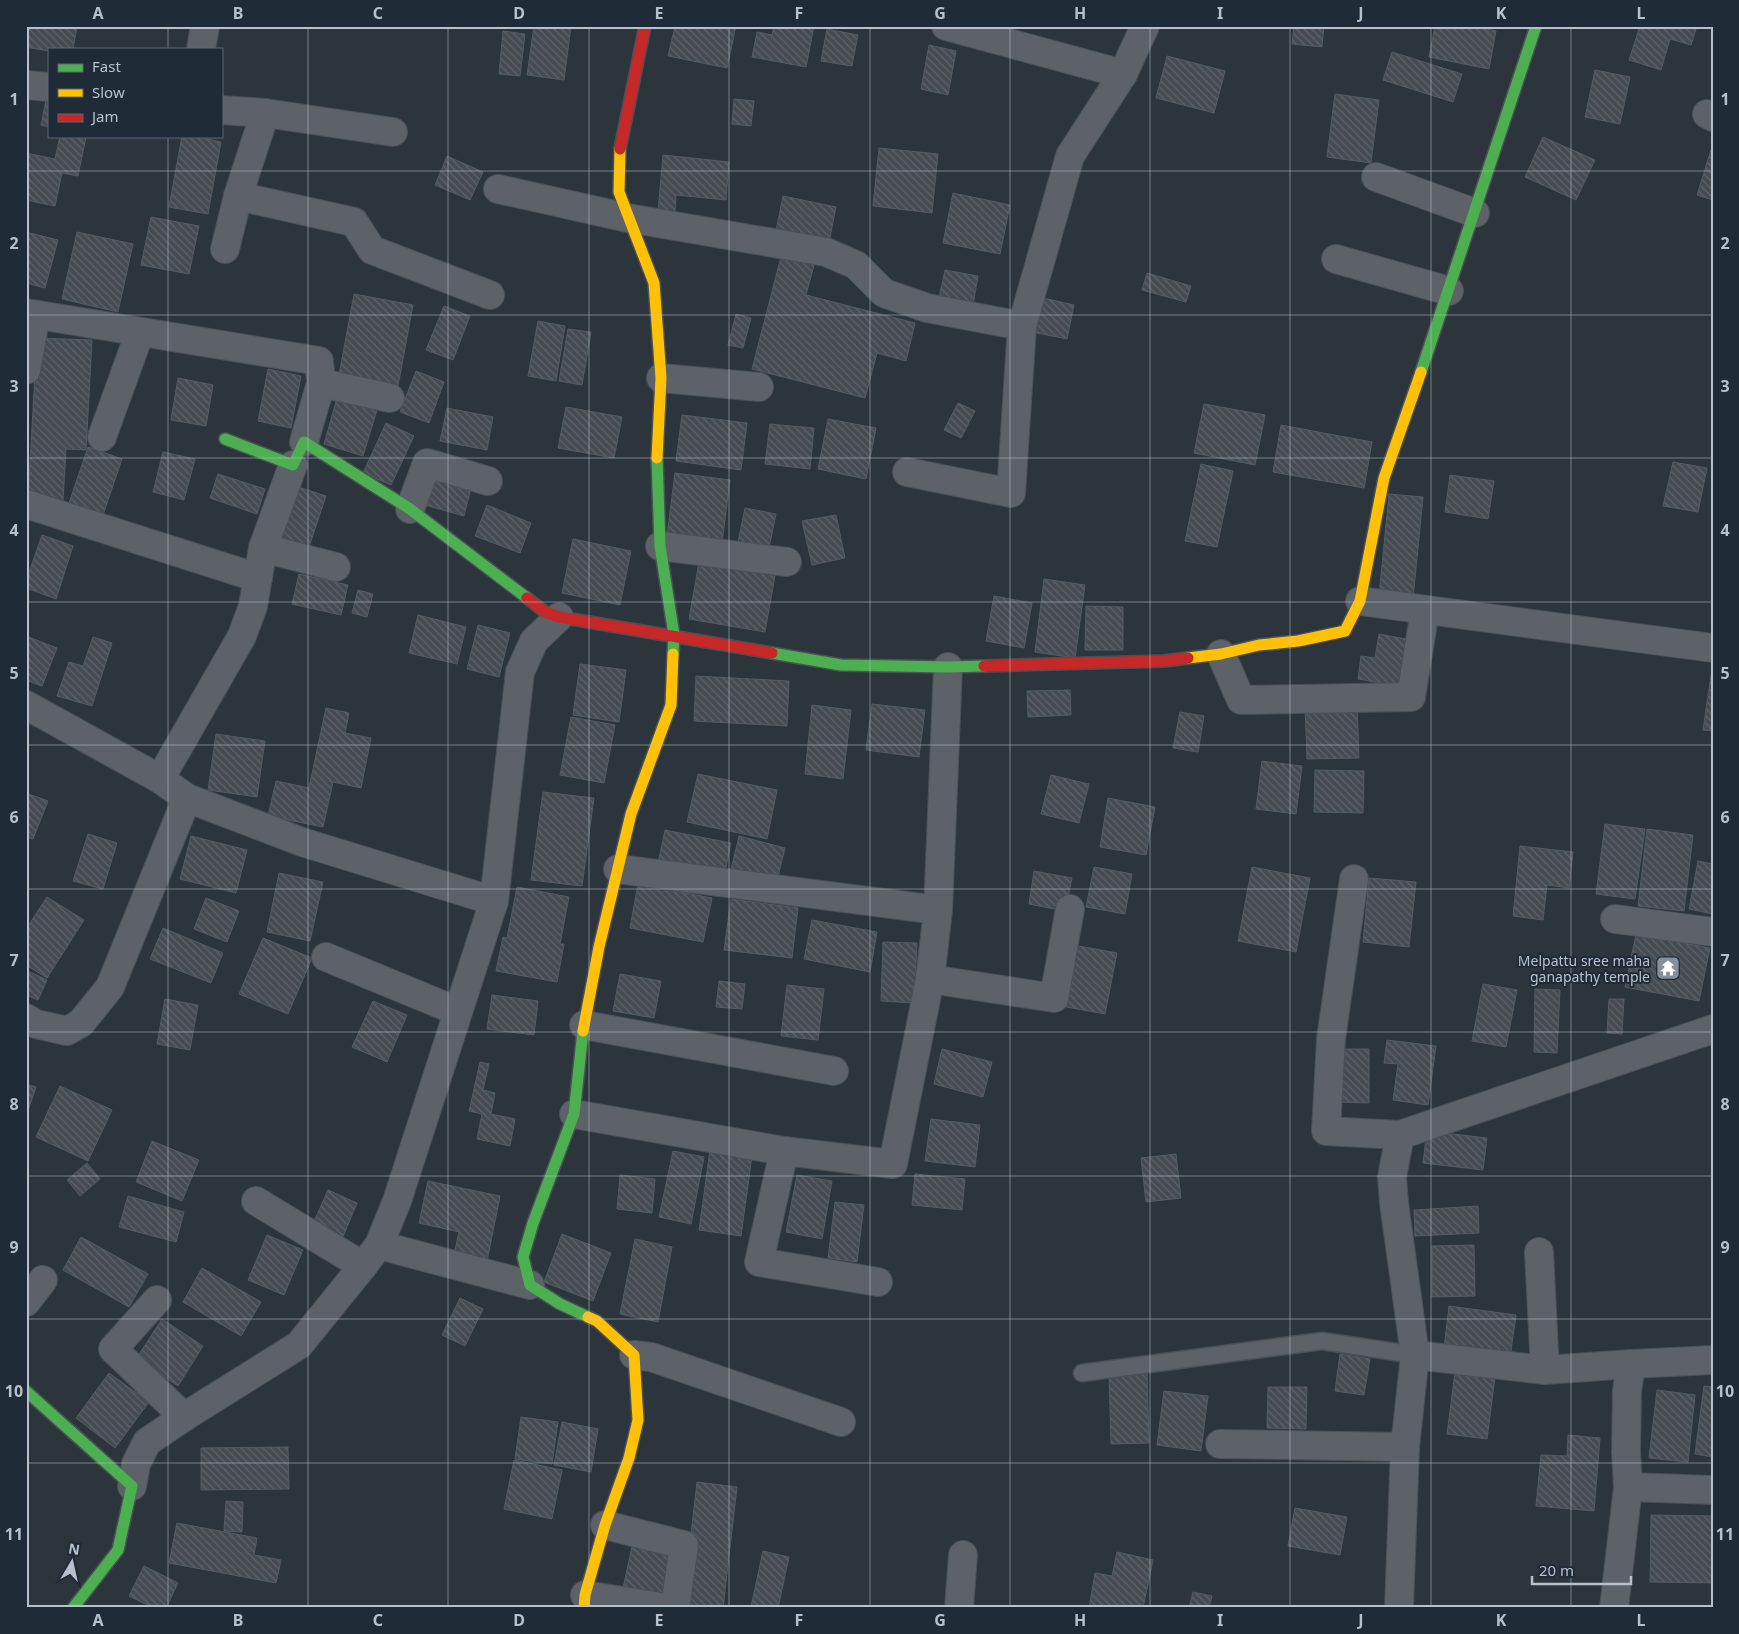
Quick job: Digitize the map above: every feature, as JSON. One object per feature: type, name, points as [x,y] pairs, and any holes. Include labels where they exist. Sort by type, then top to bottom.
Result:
[{"type":"street","points":[[201,48],[205,26]]},
{"type":"street","points":[[530,1285],[523,1257],[533,1223],[574,1114],[584,1025],[598,947],[631,814],[671,705],[674,635],[660,546],[657,451],[661,378],[654,283],[619,192],[620,151],[645,26]]},
{"type":"street","points":[[946,26],[1123,74]]},
{"type":"street","points":[[907,472],[1011,493],[1022,326],[1070,156],[1123,74],[1145,26]]},
{"type":"street","points":[[225,439],[298,454],[410,509],[545,612],[559,617],[674,635],[841,665],[948,667],[1164,661],[1220,654],[1345,631],[1360,601],[1384,478],[1449,291],[1536,26]]},
{"type":"street","points":[[26,85],[48,87]]},
{"type":"street","points":[[222,110],[265,113],[393,132]]},
{"type":"street","points":[[225,248],[238,196],[265,113]]},
{"type":"street","points":[[1376,177],[1475,213]]},
{"type":"street","points":[[498,189],[628,218],[826,252],[856,265],[884,293],[927,308],[1022,326]]},
{"type":"street","points":[[238,196],[354,222],[372,250],[490,295]]},
{"type":"street","points":[[1336,259],[1449,291]]},
{"type":"street","points":[[26,370],[31,314],[319,361],[321,383],[298,454],[263,548],[254,606],[242,636],[160,779]]},
{"type":"street","points":[[102,437],[140,332]]},
{"type":"street","points":[[661,378],[759,386]]},
{"type":"street","points":[[321,383],[390,398]]},
{"type":"street","points":[[410,509],[428,463],[488,481]]},
{"type":"street","points":[[26,504],[258,578]]},
{"type":"street","points":[[660,546],[787,562]]},
{"type":"street","points":[[263,548],[336,567]]},
{"type":"street","points":[[1360,601],[1713,648]]},
{"type":"street","points":[[1220,654],[1241,700],[1411,697],[1426,610]]},
{"type":"street","points":[[73,1608],[118,1550],[136,1464],[148,1442],[184,1417],[299,1345],[379,1245],[397,1201],[494,901],[520,672],[534,641],[559,617]]},
{"type":"street","points":[[574,1114],[784,1151],[892,1164],[930,979],[938,910],[948,667]]},
{"type":"street","points":[[26,705],[160,779],[187,798],[302,842],[494,901]]},
{"type":"street","points":[[26,1018],[36,1024],[67,1031],[81,1023],[110,987],[187,798]]},
{"type":"street","points":[[618,868],[938,910]]},
{"type":"street","points":[[1354,879],[1330,1039],[1326,1131],[1400,1135],[1713,1029]]},
{"type":"street","points":[[930,979],[1054,998],[1070,909]]},
{"type":"street","points":[[1615,919],[1713,932]]},
{"type":"street","points":[[326,957],[458,1011]]},
{"type":"street","points":[[584,1025],[834,1072]]},
{"type":"street","points":[[1399,1608],[1405,1447],[1415,1355],[1392,1177],[1400,1135]]},
{"type":"street","points":[[784,1151],[759,1262],[878,1282]]},
{"type":"street","points":[[256,1201],[363,1266]]},
{"type":"street","points":[[379,1245],[530,1285],[560,1304],[597,1321],[634,1354],[651,1357],[841,1422]]},
{"type":"street","points":[[1538,1252],[1545,1370]]},
{"type":"street","points":[[26,1302],[43,1280]]},
{"type":"street","points":[[157,1300],[113,1349],[184,1417]]},
{"type":"street","points":[[634,1354],[638,1420],[629,1458],[605,1525],[585,1601],[667,1608]]},
{"type":"street","points":[[1415,1355],[1545,1370],[1713,1360]]},
{"type":"street","points":[[1614,1608],[1628,1487],[1626,1452],[1627,1391],[1631,1364]]},
{"type":"street","points":[[26,1391],[132,1486]]},
{"type":"street","points":[[1220,1444],[1405,1447]]},
{"type":"street","points":[[1628,1487],[1713,1490]]},
{"type":"street","points":[[605,1525],[684,1545],[675,1608]]},
{"type":"street","points":[[959,1608],[963,1555]]},
{"type":"lane","points":[[1082,1373],[1322,1341],[1415,1355]]},
{"type":"building","points":[[28,26],[77,26],[73,48],[48,48],[48,51],[26,47]]},
{"type":"building","points":[[534,26],[571,26],[564,80],[527,75]]},
{"type":"building","points":[[675,26],[736,26],[727,68],[668,56]]},
{"type":"building","points":[[774,26],[814,26],[806,67],[752,57],[757,32],[772,35]]},
{"type":"building","points":[[1294,26],[1324,26],[1322,47],[1292,44]]},
{"type":"building","points":[[1435,26],[1473,26],[1496,31],[1489,69],[1429,57]]},
{"type":"building","points":[[1640,26],[1697,26],[1691,45],[1670,39],[1661,70],[1629,60]]},
{"type":"building","points":[[827,29],[858,35],[852,66],[821,61]]},
{"type":"building","points":[[503,31],[525,34],[520,76],[499,74]]},
{"type":"building","points":[[929,45],[956,51],[948,95],[921,89]]},
{"type":"building","points":[[1392,52],[1462,74],[1453,102],[1383,80]]},
{"type":"building","points":[[1167,56],[1225,71],[1214,113],[1156,98]]},
{"type":"building","points":[[1595,70],[1630,77],[1620,124],[1585,117]]},
{"type":"building","points":[[1335,94],[1379,100],[1371,163],[1327,157]]},
{"type":"building","points":[[47,95],[48,127],[41,125]]},
{"type":"building","points":[[734,99],[754,101],[751,126],[732,124]]},
{"type":"building","points":[[1543,137],[1595,160],[1576,200],[1525,177]]},
{"type":"building","points":[[60,138],[86,138],[78,176],[62,173],[55,206],[26,200],[26,153],[55,159]]},
{"type":"building","points":[[182,138],[202,138],[221,142],[208,214],[169,207]]},
{"type":"building","points":[[879,148],[938,154],[932,213],[873,206]]},
{"type":"building","points":[[1711,150],[1713,150],[1713,200],[1697,195]]},
{"type":"building","points":[[663,155],[729,162],[726,200],[676,195],[675,213],[658,211]]},
{"type":"building","points":[[447,156],[483,172],[470,200],[435,185]]},
{"type":"building","points":[[953,193],[1010,205],[1000,254],[943,243]]},
{"type":"building","points":[[783,196],[836,207],[829,242],[776,231]]},
{"type":"building","points":[[151,217],[199,226],[189,274],[141,265]]},
{"type":"building","points":[[26,232],[58,240],[45,288],[26,283]]},
{"type":"building","points":[[77,232],[133,244],[118,312],[62,299]]},
{"type":"building","points":[[783,249],[816,258],[806,295],[915,323],[906,361],[877,353],[865,398],[752,369]]},
{"type":"building","points":[[945,270],[978,276],[973,305],[939,298]]},
{"type":"building","points":[[1147,273],[1191,286],[1186,302],[1142,290]]},
{"type":"building","points":[[354,294],[413,305],[398,386],[339,375]]},
{"type":"building","points":[[1039,297],[1074,305],[1067,339],[1032,332]]},
{"type":"building","points":[[444,306],[470,316],[453,360],[426,350]]},
{"type":"building","points":[[736,314],[751,318],[743,348],[728,345]]},
{"type":"building","points":[[538,321],[565,326],[556,381],[528,376]]},
{"type":"building","points":[[568,329],[591,332],[582,385],[559,381]]},
{"type":"building","points":[[37,338],[92,340],[86,450],[66,449],[63,501],[28,500]]},
{"type":"building","points":[[268,369],[301,376],[291,428],[258,421]]},
{"type":"building","points":[[416,371],[444,382],[429,423],[400,412]]},
{"type":"building","points":[[178,378],[213,385],[206,426],[171,420]]},
{"type":"building","points":[[337,398],[377,410],[363,456],[324,444]]},
{"type":"building","points":[[958,403],[975,411],[961,438],[944,430]]},
{"type":"building","points":[[1204,404],[1265,415],[1255,465],[1194,453]]},
{"type":"building","points":[[566,407],[622,417],[614,458],[558,448]]},
{"type":"building","points":[[447,408],[493,417],[487,450],[440,441]]},
{"type":"building","points":[[682,415],[747,423],[741,470],[676,461]]},
{"type":"building","points":[[828,419],[876,428],[866,479],[818,469]]},
{"type":"building","points":[[386,423],[414,436],[391,485],[363,473]]},
{"type":"building","points":[[770,424],[814,428],[810,469],[765,464]]},
{"type":"building","points":[[1281,425],[1372,442],[1364,488],[1273,472]]},
{"type":"building","points":[[88,447],[122,459],[103,515],[69,503]]},
{"type":"building","points":[[163,452],[195,459],[184,500],[153,492]]},
{"type":"building","points":[[1673,462],[1707,468],[1698,512],[1663,506]]},
{"type":"building","points":[[1201,464],[1233,471],[1217,547],[1185,541]]},
{"type":"building","points":[[675,473],[730,480],[722,543],[667,536]]},
{"type":"building","points":[[218,474],[265,489],[257,514],[210,498]]},
{"type":"building","points":[[1450,475],[1494,481],[1488,519],[1445,512]]},
{"type":"building","points":[[433,478],[471,488],[464,516],[425,505]]},
{"type":"building","points":[[289,484],[326,496],[309,547],[272,535]]},
{"type":"building","points":[[1389,494],[1423,497],[1413,599],[1379,596]]},
{"type":"building","points":[[487,505],[531,523],[520,553],[475,536]]},
{"type":"building","points":[[745,508],[776,514],[768,553],[737,547]]},
{"type":"building","points":[[836,515],[845,558],[812,565],[802,521]]},
{"type":"building","points":[[42,535],[73,546],[56,599],[26,588],[26,581]]},
{"type":"building","points":[[573,539],[631,551],[620,605],[562,593]]},
{"type":"building","points":[[700,556],[776,570],[765,632],[689,619]]},
{"type":"building","points":[[299,574],[348,585],[341,615],[292,604]]},
{"type":"building","points":[[1044,579],[1085,585],[1075,658],[1035,652]]},
{"type":"building","points":[[358,590],[373,594],[367,617],[352,613]]},
{"type":"building","points":[[994,596],[1032,603],[1024,648],[986,641]]},
{"type":"building","points":[[1086,606],[1123,607],[1123,650],[1085,650]]},
{"type":"building","points":[[418,615],[466,627],[457,664],[409,653]]},
{"type":"building","points":[[478,625],[510,633],[499,677],[467,669]]},
{"type":"building","points":[[1379,634],[1411,640],[1402,687],[1358,679],[1361,656],[1375,658]]},
{"type":"building","points":[[26,636],[57,648],[42,686],[26,680]]},
{"type":"building","points":[[93,637],[112,643],[92,706],[57,696],[69,662],[83,666]]},
{"type":"building","points":[[1713,662],[1713,731],[1703,730]]},
{"type":"building","points":[[580,664],[626,670],[619,722],[573,715]]},
{"type":"building","points":[[696,676],[789,681],[787,726],[694,721]]},
{"type":"building","points":[[1070,690],[1071,715],[1028,717],[1027,691]]},
{"type":"building","points":[[1357,703],[1359,758],[1307,759],[1305,705]]},
{"type":"building","points":[[872,704],[925,710],[919,757],[866,750]]},
{"type":"building","points":[[812,705],[851,710],[843,779],[805,774]]},
{"type":"building","points":[[326,708],[349,713],[345,733],[371,738],[361,788],[333,782],[323,827],[268,816],[276,781],[309,788]]},
{"type":"building","points":[[1180,712],[1204,716],[1198,752],[1173,748]]},
{"type":"building","points":[[571,717],[615,725],[604,783],[560,775]]},
{"type":"building","points":[[216,734],[265,741],[257,797],[208,790]]},
{"type":"building","points":[[1262,761],[1302,766],[1296,814],[1256,809]]},
{"type":"building","points":[[1315,770],[1364,771],[1363,813],[1314,812]]},
{"type":"building","points":[[698,774],[777,790],[767,839],[687,822]]},
{"type":"building","points":[[1051,775],[1089,784],[1079,823],[1041,814]]},
{"type":"building","points":[[543,792],[594,798],[582,886],[531,880]]},
{"type":"building","points":[[26,793],[48,801],[33,839],[26,837]]},
{"type":"building","points":[[1108,798],[1155,807],[1146,855],[1100,847]]},
{"type":"building","points":[[1605,824],[1645,829],[1635,899],[1596,894]]},
{"type":"building","points":[[1647,829],[1693,835],[1684,911],[1638,906]]},
{"type":"building","points":[[665,830],[731,843],[724,877],[658,863]]},
{"type":"building","points":[[88,834],[117,843],[103,889],[73,881]]},
{"type":"building","points":[[191,836],[247,850],[236,893],[180,879]]},
{"type":"building","points":[[739,836],[785,848],[776,885],[730,874]]},
{"type":"building","points":[[1520,846],[1573,852],[1569,888],[1547,885],[1543,920],[1513,916]]},
{"type":"building","points":[[1698,861],[1713,864],[1713,914],[1689,909]]},
{"type":"building","points":[[1094,867],[1132,874],[1125,914],[1086,907]]},
{"type":"building","points":[[1252,867],[1310,878],[1296,952],[1238,941]]},
{"type":"building","points":[[1034,871],[1072,878],[1065,911],[1029,904]]},
{"type":"building","points":[[279,873],[323,882],[310,941],[267,932]]},
{"type":"building","points":[[1369,878],[1416,882],[1409,947],[1363,942]]},
{"type":"building","points":[[638,884],[712,898],[703,942],[630,928]]},
{"type":"building","points":[[517,887],[569,897],[560,944],[564,944],[557,982],[496,971],[503,937],[507,938]]},
{"type":"building","points":[[47,897],[84,920],[47,978],[26,965],[26,929]]},
{"type":"building","points":[[206,898],[239,911],[227,942],[194,929]]},
{"type":"building","points":[[731,899],[798,908],[792,958],[724,950]]},
{"type":"building","points":[[812,920],[877,932],[870,972],[804,959]]},
{"type":"building","points":[[163,928],[223,953],[211,983],[150,959]]},
{"type":"building","name":"Melpattu sree maha ganapathy temple","points":[[1636,934],[1710,948],[1699,1001],[1625,987]]},
{"type":"building","points":[[263,938],[312,958],[288,1014],[239,994]]},
{"type":"building","points":[[883,942],[917,943],[914,1003],[881,1001]]},
{"type":"building","points":[[1073,945],[1117,953],[1105,1014],[1061,1006]]},
{"type":"building","points":[[26,970],[47,980],[38,1000],[26,995]]},
{"type":"building","points":[[620,974],[661,981],[654,1018],[613,1011]]},
{"type":"building","points":[[719,981],[745,984],[742,1009],[716,1007]]},
{"type":"building","points":[[1483,984],[1517,990],[1506,1047],[1472,1041]]},
{"type":"building","points":[[787,985],[824,989],[818,1040],[781,1036]]},
{"type":"building","points":[[1535,989],[1560,990],[1557,1053],[1534,1052]]},
{"type":"building","points":[[492,995],[538,1001],[534,1035],[487,1029]]},
{"type":"building","points":[[165,999],[198,1005],[190,1050],[157,1044]]},
{"type":"building","points":[[1609,999],[1624,999],[1622,1034],[1607,1033]]},
{"type":"building","points":[[373,1001],[407,1015],[387,1062],[352,1047]]},
{"type":"building","points":[[1387,1040],[1436,1046],[1428,1105],[1393,1100],[1398,1064],[1384,1063]]},
{"type":"building","points":[[942,1049],[992,1062],[983,1097],[934,1084]]},
{"type":"building","points":[[1335,1049],[1369,1049],[1369,1103],[1335,1102]]},
{"type":"building","points":[[480,1062],[489,1064],[483,1090],[495,1093],[491,1114],[515,1119],[510,1146],[477,1139],[482,1114],[469,1111]]},
{"type":"building","points":[[26,1084],[36,1087],[26,1117]]},
{"type":"building","points":[[60,1086],[112,1110],[88,1161],[36,1137]]},
{"type":"building","points":[[931,1119],[980,1125],[975,1167],[925,1161]]},
{"type":"building","points":[[1427,1131],[1487,1138],[1483,1170],[1423,1163]]},
{"type":"building","points":[[152,1141],[199,1160],[182,1201],[136,1182]]},
{"type":"building","points":[[710,1150],[752,1156],[741,1236],[699,1230]]},
{"type":"building","points":[[673,1151],[704,1157],[691,1224],[659,1217]]},
{"type":"building","points":[[1176,1154],[1181,1198],[1146,1202],[1141,1158]]},
{"type":"building","points":[[87,1163],[100,1179],[80,1196],[67,1180]]},
{"type":"building","points":[[915,1174],[965,1179],[962,1210],[912,1205]]},
{"type":"building","points":[[620,1175],[655,1179],[652,1213],[617,1209]]},
{"type":"building","points":[[797,1175],[832,1181],[822,1239],[786,1232]]},
{"type":"building","points":[[428,1181],[500,1196],[487,1261],[454,1254],[459,1232],[419,1223]]},
{"type":"building","points":[[328,1190],[357,1203],[342,1239],[312,1226]]},
{"type":"building","points":[[128,1196],[184,1212],[176,1242],[119,1227]]},
{"type":"building","points":[[835,1202],[864,1205],[857,1262],[828,1258]]},
{"type":"building","points":[[1478,1206],[1479,1233],[1415,1236],[1414,1210]]},
{"type":"building","points":[[562,1234],[611,1253],[593,1301],[544,1282]]},
{"type":"building","points":[[267,1235],[303,1250],[284,1295],[248,1280]]},
{"type":"building","points":[[81,1237],[148,1274],[129,1307],[63,1270]]},
{"type":"building","points":[[635,1239],[672,1247],[658,1322],[620,1314]]},
{"type":"building","points":[[1474,1245],[1475,1296],[1432,1297],[1432,1246]]},
{"type":"building","points":[[202,1268],[261,1302],[241,1336],[183,1302]]},
{"type":"building","points":[[460,1298],[483,1309],[465,1346],[442,1335]]},
{"type":"building","points":[[1449,1306],[1516,1315],[1510,1358],[1444,1348]]},
{"type":"building","points":[[162,1319],[203,1346],[178,1386],[136,1359]]},
{"type":"building","points":[[1340,1354],[1370,1359],[1364,1395],[1335,1391]]},
{"type":"building","points":[[1455,1372],[1495,1377],[1487,1439],[1447,1434]]},
{"type":"building","points":[[109,1373],[149,1402],[115,1448],[76,1418]]},
{"type":"building","points":[[1147,1373],[1149,1443],[1111,1444],[1109,1375]]},
{"type":"building","points":[[1704,1386],[1713,1387],[1713,1457],[1695,1454]]},
{"type":"building","points":[[1268,1387],[1307,1387],[1306,1429],[1267,1428]]},
{"type":"building","points":[[1657,1390],[1695,1395],[1688,1462],[1649,1458]]},
{"type":"building","points":[[1164,1391],[1208,1396],[1201,1451],[1157,1445]]},
{"type":"building","points":[[521,1417],[558,1422],[552,1464],[515,1459]]},
{"type":"building","points":[[562,1422],[598,1429],[591,1472],[554,1465]]},
{"type":"building","points":[[1568,1435],[1600,1438],[1594,1511],[1536,1506],[1541,1455],[1567,1456]]},
{"type":"building","points":[[288,1447],[289,1489],[201,1490],[201,1448]]},
{"type":"building","points":[[514,1460],[562,1470],[552,1519],[504,1509]]},
{"type":"building","points":[[697,1482],[737,1487],[723,1608],[683,1604]]},
{"type":"building","points":[[226,1501],[243,1502],[242,1532],[224,1531]]},
{"type":"building","points":[[1295,1508],[1347,1517],[1340,1555],[1288,1546]]},
{"type":"building","points":[[1651,1515],[1713,1516],[1713,1583],[1650,1582]]},
{"type":"building","points":[[177,1523],[257,1538],[254,1555],[281,1560],[276,1583],[169,1563]]},
{"type":"building","points":[[633,1542],[675,1551],[665,1602],[622,1593]]},
{"type":"building","points":[[763,1551],[789,1557],[778,1608],[751,1607]]},
{"type":"building","points":[[1117,1552],[1153,1560],[1143,1608],[1089,1608],[1095,1573],[1112,1576]]},
{"type":"building","points":[[144,1566],[178,1583],[166,1608],[154,1608],[129,1596]]},
{"type":"building","points":[[1193,1592],[1212,1596],[1209,1608],[1189,1608]]},
{"type":"traffic: fast","points":[[1421,372],[1536,26]]},
{"type":"traffic: fast","points":[[225,439],[293,465],[304,442],[410,509],[527,598]]},
{"type":"traffic: fast","points":[[657,458],[660,546],[674,635],[673,654]]},
{"type":"traffic: fast","points":[[772,653],[841,665],[984,666]]},
{"type":"traffic: fast","points":[[583,1031],[574,1114],[533,1223],[523,1257],[530,1285],[560,1304],[588,1317]]},
{"type":"traffic: fast","points":[[26,1391],[132,1486],[118,1550],[73,1608]]},
{"type":"traffic: slow","points":[[620,149],[619,192],[654,283],[661,378],[657,458]]},
{"type":"traffic: slow","points":[[1188,658],[1221,654],[1259,645],[1298,641],[1345,631],[1360,601],[1384,478],[1421,372]]},
{"type":"traffic: slow","points":[[583,1031],[599,947],[631,814],[671,705],[673,654]]},
{"type":"traffic: slow","points":[[584,1608],[585,1595],[605,1525],[629,1458],[638,1420],[634,1355],[597,1321],[588,1317]]},
{"type":"traffic: jam","points":[[620,149],[645,26]]},
{"type":"traffic: jam","points":[[527,598],[545,612],[559,617],[772,653]]},
{"type":"traffic: jam","points":[[984,666],[1164,661],[1188,658]]},
{"type":"place","name":"Melpattu sree maha ganapathy temple","points":[[1668,968]]}]
